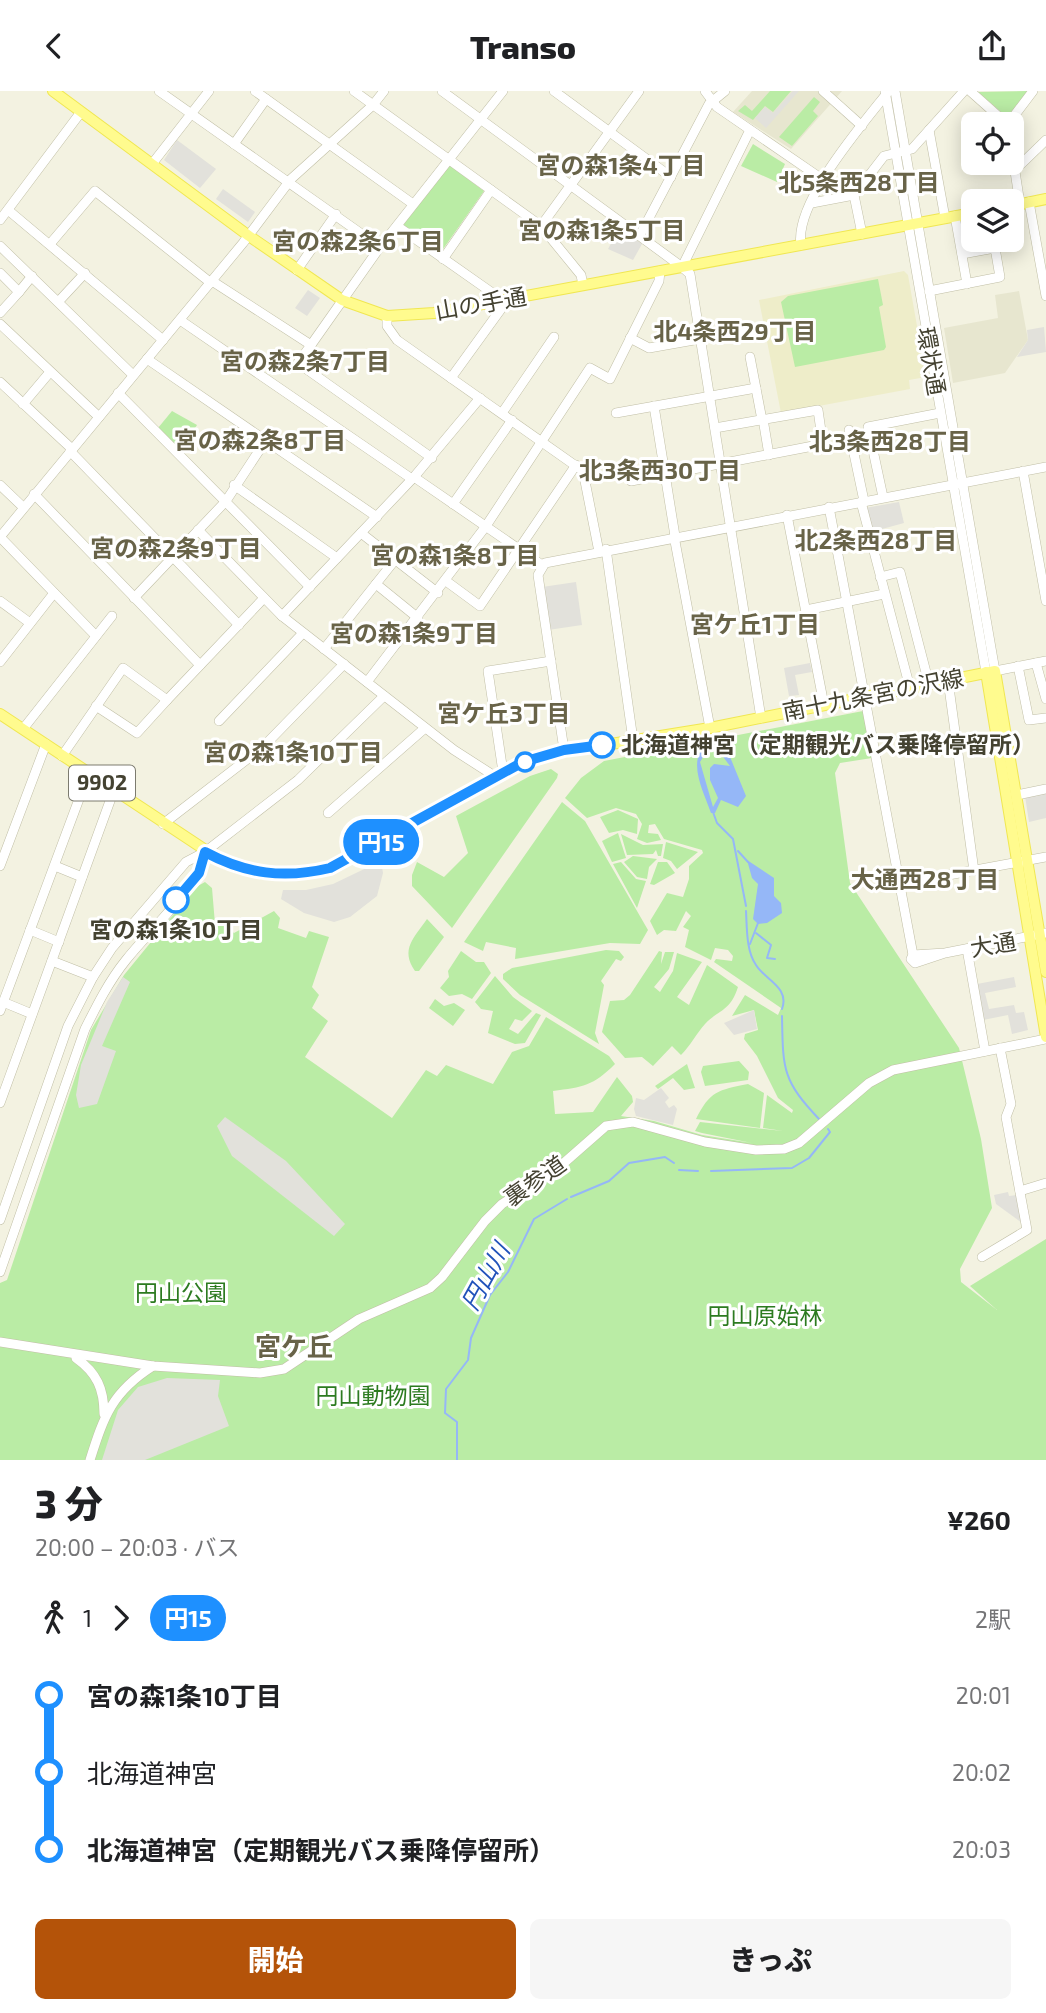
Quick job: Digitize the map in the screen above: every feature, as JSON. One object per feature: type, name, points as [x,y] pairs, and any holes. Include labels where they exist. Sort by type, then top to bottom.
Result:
[{"type":"main road","name":"山の手通","points":[[60,93],[81,112],[297,270],[342,300],[387,316],[434,313],[961,215]]},
{"type":"main road","points":[[1024,203],[1046,199]]},
{"type":"main road","name":"南十九条宮の沢線","points":[[0,715],[225,863],[264,874],[308,873],[330,868],[523,762],[564,750],[710,728],[990,671]]},
{"type":"main road","name":"南十九条宮の沢線","points":[[990,671],[1017,795],[1023,861]]},
{"type":"main road","name":"南十九条宮の沢線","points":[[990,671],[1023,861],[1041,936],[1046,972]]},
{"type":"main road","name":"南十九条宮の沢線","points":[[1041,936],[1046,1038]]},
{"type":"street","points":[[159,91],[380,247]]},
{"type":"street","points":[[152,165],[209,91]]},
{"type":"street","points":[[255,91],[414,204]]},
{"type":"street","points":[[354,91],[541,226],[581,275],[583,285]]},
{"type":"street","points":[[96,636],[0,537],[249,236],[289,182],[373,105],[384,91]]},
{"type":"street","points":[[442,91],[690,274],[761,718]]},
{"type":"street","points":[[432,458],[298,363],[380,247],[503,91]]},
{"type":"street","points":[[541,226],[639,91]]},
{"type":"street","points":[[705,91],[712,102],[822,179]]},
{"type":"street","points":[[640,236],[712,102],[725,91]]},
{"type":"street","points":[[823,91],[862,126]]},
{"type":"street","points":[[556,92],[671,177]]},
{"type":"street","points":[[801,245],[800,232],[822,179],[889,92]]},
{"type":"street","name":"環状通","points":[[889,92],[913,224],[940,413],[958,483]]},
{"type":"street","points":[[812,203],[854,195],[884,156],[912,149],[971,92],[994,112]]},
{"type":"street","points":[[1016,112],[1032,92]]},
{"type":"street","points":[[234,144],[266,99]]},
{"type":"street","points":[[0,220],[81,112]]},
{"type":"street","points":[[682,267],[750,130]]},
{"type":"street","points":[[929,130],[962,254],[967,284]]},
{"type":"street","points":[[1024,161],[1046,140]]},
{"type":"street","points":[[443,259],[491,190]]},
{"type":"street","points":[[50,244],[95,191],[211,282],[311,345]]},
{"type":"street","points":[[854,195],[862,234]]},
{"type":"street","points":[[8,210],[163,340]]},
{"type":"street","points":[[297,270],[336,214]]},
{"type":"street","points":[[1024,214],[1043,264],[1046,296]]},
{"type":"street","name":"環状通","points":[[913,224],[929,291],[990,671]]},
{"type":"street","points":[[397,226],[491,292],[499,301],[501,309],[451,378]]},
{"type":"street","points":[[0,246],[133,375]]},
{"type":"street","points":[[929,291],[1000,277],[995,248],[962,254]]},
{"type":"street","points":[[367,683],[438,593],[486,526],[590,368],[610,379],[659,281],[660,271]]},
{"type":"street","points":[[0,273],[19,292]]},
{"type":"street","points":[[59,301],[85,273]]},
{"type":"street","points":[[0,313],[33,277]]},
{"type":"street","points":[[387,316],[390,333],[576,465],[585,476],[603,551],[633,740]]},
{"type":"street","points":[[180,320],[542,565],[675,536],[1046,467]]},
{"type":"street","points":[[0,324],[99,417]]},
{"type":"street","points":[[630,338],[649,348],[755,329]]},
{"type":"street","points":[[502,413],[554,337]]},
{"type":"street","points":[[750,357],[769,455]]},
{"type":"street","points":[[147,359],[377,517]]},
{"type":"street","points":[[23,404],[50,372]]},
{"type":"street","points":[[0,382],[71,450],[239,625]]},
{"type":"street","points":[[616,413],[756,388]]},
{"type":"street","points":[[118,393],[310,587]]},
{"type":"street","points":[[282,616],[432,458],[480,398]]},
{"type":"street","points":[[654,406],[710,728]]},
{"type":"street","points":[[631,481],[813,446],[821,431],[818,410],[715,428]]},
{"type":"street","points":[[883,497],[868,427],[940,413]]},
{"type":"street","points":[[453,504],[512,420]]},
{"type":"street","points":[[849,430],[862,501],[910,688]]},
{"type":"street","points":[[134,598],[226,501],[265,440]]},
{"type":"street","points":[[446,581],[480,606],[576,465]]},
{"type":"street","points":[[1023,471],[1046,601]]},
{"type":"street","points":[[0,485],[23,507]]},
{"type":"street","points":[[234,485],[337,558]]},
{"type":"street","points":[[34,494],[200,665]]},
{"type":"street","points":[[829,507],[900,884],[1046,857]]},
{"type":"street","points":[[787,515],[824,705]]},
{"type":"street","points":[[198,530],[282,616],[303,633],[425,728],[500,774]]},
{"type":"street","points":[[361,533],[438,593]]},
{"type":"street","points":[[324,649],[395,560]]},
{"type":"street","points":[[542,565],[538,575],[564,750]]},
{"type":"street","points":[[880,577],[900,572],[929,684]]},
{"type":"street","points":[[376,584],[418,618]]},
{"type":"street","points":[[0,662],[54,593]]},
{"type":"street","points":[[806,610],[884,594]]},
{"type":"street","points":[[96,706],[137,733],[264,598]]},
{"type":"street","points":[[0,601],[30,623]]},
{"type":"street","points":[[23,729],[112,615]]},
{"type":"street","points":[[219,721],[303,633]]},
{"type":"street","points":[[500,774],[488,671],[551,661]]},
{"type":"street","points":[[990,671],[1046,661]]},
{"type":"street","points":[[1035,663],[1046,699]]},
{"type":"street","points":[[163,824],[263,747],[344,664]]},
{"type":"street","points":[[1018,666],[1029,720],[1046,718]]},
{"type":"street","points":[[62,756],[123,668],[167,700]]},
{"type":"street","points":[[948,680],[974,871]]},
{"type":"street","points":[[0,1220],[68,1026],[93,977],[112,949],[186,862],[205,852],[298,780],[384,696]]},
{"type":"street","points":[[328,813],[425,728]]},
{"type":"street","points":[[0,866],[46,744]]},
{"type":"street","points":[[32,1014],[2,1006],[85,783],[91,775]]},
{"type":"street","points":[[1017,795],[1046,789]]},
{"type":"street","points":[[0,1103],[4,1077],[32,1014],[114,790]]},
{"type":"street","points":[[0,1272],[85,1029],[126,960],[199,873],[205,852]]},
{"type":"street","points":[[55,866],[82,877]]},
{"type":"street","name":"大通","points":[[900,884],[913,955],[911,959],[915,963],[945,953],[1041,936]]},
{"type":"street","points":[[30,930],[59,942]]},
{"type":"street","points":[[967,949],[985,1051]]},
{"type":"street","points":[[52,961],[93,977]]},
{"type":"street","name":"裏参道","points":[[0,1342],[72,1356],[153,1366],[260,1373],[284,1369],[300,1361],[359,1319],[430,1288],[502,1204],[557,1169],[600,1130],[611,1124],[633,1122],[713,1143],[756,1150],[784,1149],[799,1143],[859,1091],[894,1070],[1046,1038]]},
{"type":"street","points":[[982,1257],[1027,1230],[1006,1117],[1012,1104],[1000,1048]]},
{"type":"street","points":[[1020,1191],[1046,1184]]},
{"type":"street","points":[[72,1356],[96,1377],[102,1389],[104,1416]]},
{"type":"street","points":[[90,1460],[104,1416],[121,1391],[153,1366]]},
{"type":"shaded area","points":[[752,91],[842,91],[791,149],[733,112]]},
{"type":"shaded area","points":[[793,91],[799,91],[766,128],[755,118],[765,107],[773,113]]},
{"type":"shaded area","points":[[177,140],[216,169],[200,188],[164,160]]},
{"type":"shaded area","points":[[223,189],[255,212],[248,222],[216,199]]},
{"type":"shaded area","points":[[620,227],[642,244],[633,260],[608,249]]},
{"type":"shaded area","points":[[904,271],[908,275],[926,377],[909,380],[910,389],[781,413],[759,300]]},
{"type":"shaded area","points":[[308,290],[320,298],[307,316],[295,308]]},
{"type":"shaded area","points":[[1019,291],[1028,340],[1005,373],[953,383],[944,328],[998,318],[995,295]]},
{"type":"shaded area","points":[[1044,327],[1046,352],[1017,357],[1028,340],[1027,330]]},
{"type":"shaded area","points":[[899,502],[904,523],[871,532],[865,508]]},
{"type":"shaded area","points":[[576,582],[582,625],[548,630],[542,587]]},
{"type":"shaded area","points":[[810,663],[812,672],[795,675],[799,695],[789,696],[784,668]]},
{"type":"shaded area","points":[[1046,792],[1046,818],[1029,822],[1025,796]]},
{"type":"shaded area","points":[[381,861],[383,873],[377,896],[350,917],[334,922],[304,913],[281,899],[283,890],[306,890],[333,884]]},
{"type":"shaded area","points":[[123,977],[130,982],[102,1046],[116,1051],[97,1104],[79,1108],[76,1095],[81,1065],[107,1002]]},
{"type":"shaded area","points":[[1014,977],[1016,987],[985,993],[989,1009],[1014,1005],[1016,1013],[1024,1012],[1028,1030],[1012,1034],[1008,1015],[983,1020],[977,984]]},
{"type":"shaded area","points":[[754,1010],[757,1029],[734,1035],[724,1023]]},
{"type":"shaded area","points":[[661,1088],[669,1098],[665,1102],[669,1108],[674,1105],[677,1109],[673,1125],[636,1116],[636,1098],[644,1100]]},
{"type":"shaded area","points":[[225,1117],[286,1161],[345,1224],[334,1236],[232,1156],[217,1126]]},
{"type":"shaded area","points":[[1008,1192],[1009,1196],[1017,1195],[1022,1223],[996,1204],[994,1195]]},
{"type":"shaded area","points":[[167,1378],[220,1380],[218,1396],[229,1426],[145,1460],[102,1460],[118,1410],[138,1387]]},
{"type":"green space","points":[[770,91],[791,91],[773,112],[765,106],[753,120],[738,111],[745,105],[752,111]]},
{"type":"green space","points":[[978,92],[1029,93],[1014,112],[1001,112]]},
{"type":"green space","points":[[814,97],[820,102],[813,111],[818,116],[792,146],[779,137]]},
{"type":"green space","points":[[753,144],[785,164],[777,182],[741,166]]},
{"type":"green space","points":[[448,164],[484,191],[441,252],[403,225]]},
{"type":"green space","points":[[878,279],[883,305],[879,307],[886,347],[884,350],[795,367],[781,302],[788,296]]},
{"type":"green space","points":[[172,411],[197,425],[180,451],[158,428]]},
{"type":"green space","name":"円山公園","points":[[863,711],[872,758],[840,763],[835,773],[850,883],[959,1048],[981,1139],[992,1208],[960,1269],[961,1282],[997,1310],[970,1286],[1046,1239],[1046,1460],[0,1460],[0,1283],[7,1280],[91,1030],[124,975],[196,887],[205,882],[212,888],[216,936],[216,925],[221,923],[234,933],[274,911],[280,918],[278,928],[306,938],[309,931],[329,937],[312,987],[319,995],[312,1008],[328,1021],[305,1057],[392,1118],[426,1070],[437,1076],[446,1065],[493,1084],[512,1052],[529,1046],[546,1017],[609,1056],[615,1064],[587,1084],[553,1091],[555,1114],[593,1112],[617,1077],[632,1096],[633,1102],[621,1116],[654,1121],[702,1135],[752,1143],[695,1131],[700,1122],[783,1131],[763,1128],[767,1095],[792,1113],[793,1110],[778,1098],[757,1056],[744,1039],[745,1034],[758,1030],[754,1010],[732,1016],[745,995],[778,1015],[781,1008],[714,962],[716,959],[732,961],[733,956],[728,950],[715,948],[711,960],[685,947],[689,930],[683,927],[691,916],[686,911],[676,931],[664,930],[657,935],[650,921],[667,893],[683,897],[689,879],[689,866],[703,853],[702,850],[664,839],[655,824],[649,825],[648,833],[658,834],[661,840],[647,843],[637,839],[642,824],[636,814],[616,808],[587,818],[565,798],[581,778],[604,761]]},
{"type":"green space","points":[[551,769],[558,774],[557,778],[452,928],[412,886],[412,875],[417,862],[444,877],[468,853],[456,816],[530,776]]},
{"type":"green space","points":[[562,802],[585,821],[648,930],[640,944],[610,943],[515,959],[516,948],[486,942],[483,951],[464,942]]},
{"type":"green space","points":[[618,810],[638,819],[637,834],[623,830],[609,833],[600,817]]},
{"type":"green space","points":[[618,833],[626,858],[612,862],[602,841]]},
{"type":"green space","points":[[621,834],[643,845],[663,844],[661,856],[658,856],[656,850],[653,854],[627,855]]},
{"type":"green space","points":[[666,842],[698,852],[677,869],[671,861],[663,858]]},
{"type":"green space","points":[[633,856],[657,859],[649,867],[647,879],[637,877],[624,862]]},
{"type":"green space","points":[[621,862],[636,879],[646,881],[637,908],[613,864]]},
{"type":"green space","points":[[658,862],[667,862],[675,873],[654,885],[650,884]]},
{"type":"green space","points":[[427,919],[444,937],[419,971],[415,971],[409,956],[410,944]]},
{"type":"green space","points":[[606,950],[619,951],[624,957],[621,961],[616,959],[601,981],[604,985],[595,1033],[599,1044],[520,995],[503,979],[503,974],[512,968]]},
{"type":"green space","points":[[461,951],[476,962],[484,962],[491,973],[472,999],[462,994],[449,996],[440,988],[449,977],[448,971]]},
{"type":"green space","points":[[659,951],[662,952],[661,964],[665,952],[674,952],[669,969],[654,987],[660,992],[673,971],[677,953],[702,962],[677,997],[689,1005],[707,965],[738,987],[728,1006],[705,1024],[681,1055],[672,1046],[653,1066],[642,1057],[625,1058],[602,1032],[610,1001],[624,1000],[630,995]]},
{"type":"green space","points":[[495,976],[513,997],[532,1011],[522,1021],[515,1019],[509,1029],[518,1034],[536,1013],[541,1015],[525,1043],[515,1044],[488,1033],[493,1011],[481,1009],[475,1002]]},
{"type":"green space","points":[[435,999],[444,1006],[454,1003],[465,1010],[453,1026],[429,1008]]},
{"type":"green space","points":[[739,1061],[749,1072],[748,1080],[705,1086],[701,1072],[703,1066]]},
{"type":"green space","points":[[687,1064],[695,1088],[684,1090],[673,1078],[658,1089],[655,1086]]},
{"type":"green space","points":[[748,1084],[764,1093],[760,1128],[696,1119],[716,1093]]},
{"type":"water","points":[[712,746],[728,752],[746,796],[738,807],[721,800],[715,813],[711,813],[698,774],[700,752]],"holes":[[[718,750],[730,766],[714,764],[710,768],[710,780],[718,798],[713,807],[700,762],[707,751]]]},
{"type":"water","points":[[747,860],[774,878],[774,896],[781,903],[782,913],[767,923],[758,924],[753,919],[758,884],[752,878]]},
{"type":"waterway","name":"円山川","points":[[713,812],[717,823],[733,839],[746,906]]},
{"type":"waterway","points":[[738,851],[748,862]]},
{"type":"waterway","name":"円山川","points":[[746,911],[750,953],[760,970],[780,989],[784,1001],[782,1009]]},
{"type":"waterway","points":[[750,944],[758,923]]},
{"type":"waterway","points":[[756,933],[771,945],[767,958],[775,959]]},
{"type":"waterway","name":"円山川","points":[[782,1016],[787,1073],[798,1094],[819,1119]]},
{"type":"waterway","name":"円山川","points":[[711,1171],[792,1168],[809,1158],[830,1132],[828,1129]]},
{"type":"waterway","name":"円山川","points":[[571,1197],[609,1181],[629,1163],[665,1157],[674,1163]]},
{"type":"waterway","name":"円山川","points":[[679,1170],[698,1171]]},
{"type":"waterway","name":"円山川","points":[[457,1460],[457,1422],[445,1413],[446,1389],[468,1360],[471,1338],[490,1295],[508,1272],[534,1219],[567,1199]]},
{"type":"bus line","name":"円15","points":[[176,900],[199,873],[205,852],[225,863],[264,874],[308,873],[330,868],[523,762],[564,750],[602,745]]},
{"type":"place","name":"北海道神宮（定期観光バス乗降停留所）","points":[[602,745]]},
{"type":"place","name":"宮の森1条10丁目","points":[[176,900]]},
{"type":"district","name":"宮の森1条4丁目","points":[[621,166]]},
{"type":"district","name":"北5条西28丁目","points":[[859,183]]},
{"type":"district","name":"宮の森1条5丁目","points":[[602,231]]},
{"type":"district","name":"宮の森2条6丁目","points":[[358,242]]},
{"type":"district","name":"北4条西29丁目","points":[[735,332]]},
{"type":"district","name":"宮の森2条7丁目","points":[[305,362]]},
{"type":"district","name":"宮の森2条8丁目","points":[[260,441]]},
{"type":"district","name":"北3条西28丁目","points":[[890,442]]},
{"type":"district","name":"北3条西30丁目","points":[[660,471]]},
{"type":"district","name":"北2条西28丁目","points":[[876,541]]},
{"type":"district","name":"宮の森2条9丁目","points":[[176,549]]},
{"type":"district","name":"宮の森1条8丁目","points":[[455,556]]},
{"type":"district","name":"宮ケ丘1丁目","points":[[755,625]]},
{"type":"district","name":"宮の森1条9丁目","points":[[414,634]]},
{"type":"district","name":"宮ケ丘3丁目","points":[[504,714]]},
{"type":"district","name":"宮の森1条10丁目","points":[[293,753]]},
{"type":"district","name":"大通西28丁目","points":[[925,880]]},
{"type":"district","name":"宮ケ丘","points":[[294,1347]]},
{"type":"park label","name":"円山原始林","points":[[765,1316]]},
{"type":"park label","name":"円山動物園","points":[[373,1396]]}]
